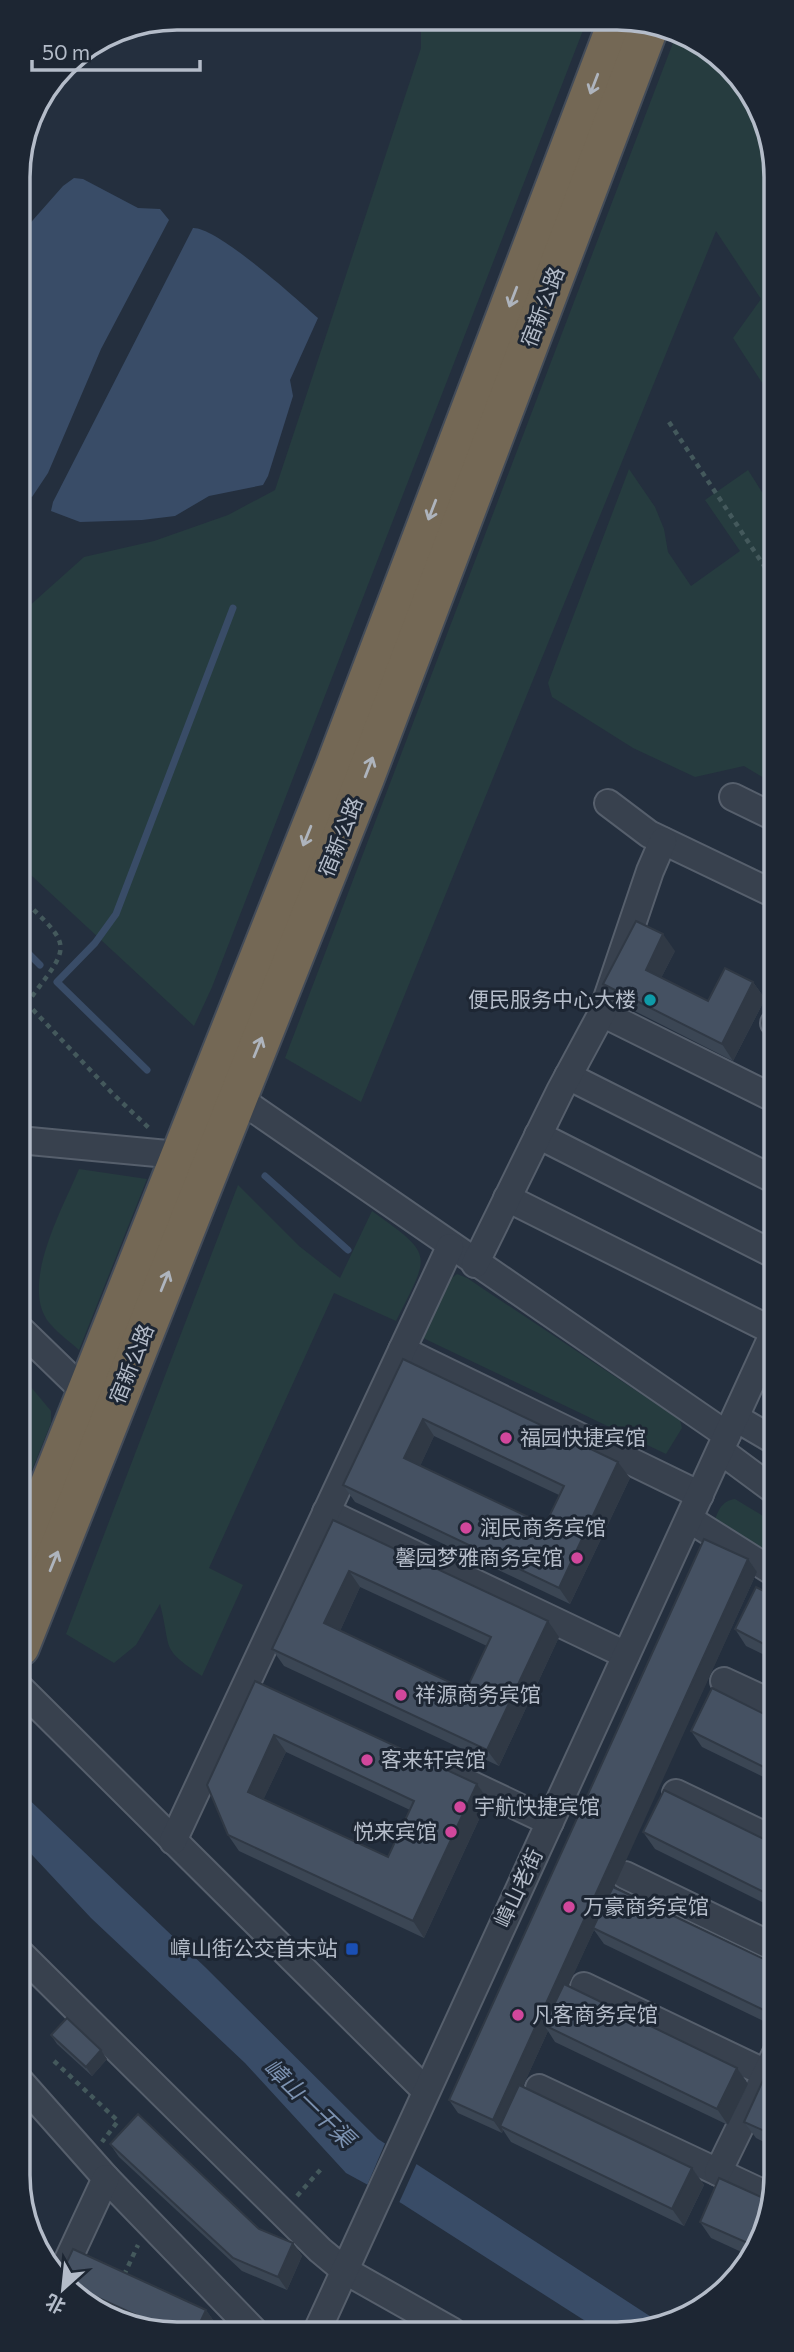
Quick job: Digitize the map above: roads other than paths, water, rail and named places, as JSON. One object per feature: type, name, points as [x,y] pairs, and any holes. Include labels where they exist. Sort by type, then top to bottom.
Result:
[{"type":"highway","name":"宿新公路","points":[[30,1533],[178,1155],[335,766],[614,30]]},
{"type":"highway","name":"宿新公路","points":[[30,1622],[365,778],[647,33]]},
{"type":"street","points":[[733,797],[764,812]]},
{"type":"street","points":[[608,803],[649,834],[764,889]]},
{"type":"street","points":[[475,1264],[568,1076],[603,1013],[650,871],[663,841]]},
{"type":"street","points":[[603,1013],[764,1094]]},
{"type":"street","points":[[568,1076],[764,1174]]},
{"type":"street","points":[[238,1098],[450,1247],[728,1435],[764,1477]]},
{"type":"street","points":[[538,1135],[764,1249]]},
{"type":"street","points":[[30,1141],[178,1155]]},
{"type":"street","points":[[507,1198],[764,1326]]},
{"type":"street","points":[[173,1841],[450,1247]]},
{"type":"street","points":[[30,1339],[85,1392]]},
{"type":"street","points":[[402,1350],[700,1495]]},
{"type":"street","name":"嶂山老街","points":[[321,2322],[421,2102],[553,1835],[626,1655],[764,1355]]},
{"type":"street","points":[[728,1435],[764,1440]]},
{"type":"street","points":[[326,1512],[626,1655]]},
{"type":"street","points":[[689,1519],[764,1566]]},
{"type":"street","points":[[249,1679],[274,1691]]},
{"type":"street","points":[[724,1681],[764,1699]]},
{"type":"street","points":[[30,1698],[173,1841],[421,2102]]},
{"type":"street","points":[[424,1762],[553,1835]]},
{"type":"street","points":[[677,1793],[764,1835]]},
{"type":"street","points":[[625,1875],[764,1942]]},
{"type":"street","points":[[30,1963],[282,2212],[348,2262],[438,2322]]},
{"type":"street","points":[[584,1986],[764,2064]]},
{"type":"street","points":[[718,2172],[764,2085]]},
{"type":"street","points":[[539,2088],[763,2193]]},
{"type":"street","points":[[30,2092],[106,2178],[244,2322]]},
{"type":"street","points":[[71,2254],[106,2178]]},
{"type":"water","points":[[74,178],[83,179],[138,208],[160,209],[169,220],[101,349],[48,473],[32,497],[30,223],[63,186]]},
{"type":"water","points":[[193,228],[220,239],[238,251],[318,318],[290,380],[293,396],[268,476],[263,485],[209,496],[175,516],[80,522],[51,511],[53,502]]},
{"type":"water","name":"嶂山一干渠","points":[[30,1801],[205,1967],[378,2139],[652,2317],[627,2322],[587,2322],[401,2203],[346,2173],[245,2063],[91,1918],[30,1853]]},
{"type":"waterway","points":[[147,1070],[57,982],[95,943],[116,914],[233,608]]},
{"type":"waterway","points":[[30,955],[40,965]]},
{"type":"waterway","points":[[265,1176],[348,1250]]},
{"type":"place","name":"便民服务中心大楼","points":[[650,1000]]},
{"type":"place","name":"福园快捷宾馆","points":[[506,1438]]},
{"type":"place","name":"润民商务宾馆","points":[[466,1528]]},
{"type":"place","name":"馨园梦雅商务宾馆","points":[[577,1558]]},
{"type":"place","name":"祥源商务宾馆","points":[[401,1695]]},
{"type":"place","name":"客来轩宾馆","points":[[367,1760]]},
{"type":"place","name":"宇航快捷宾馆","points":[[460,1807]]},
{"type":"place","name":"悦来宾馆","points":[[451,1832]]},
{"type":"place","name":"万豪商务宾馆","points":[[569,1907]]},
{"type":"place","name":"嶂山街公交首末站","points":[[352,1949]]},
{"type":"place","name":"凡客商务宾馆","points":[[518,2015]]}]
